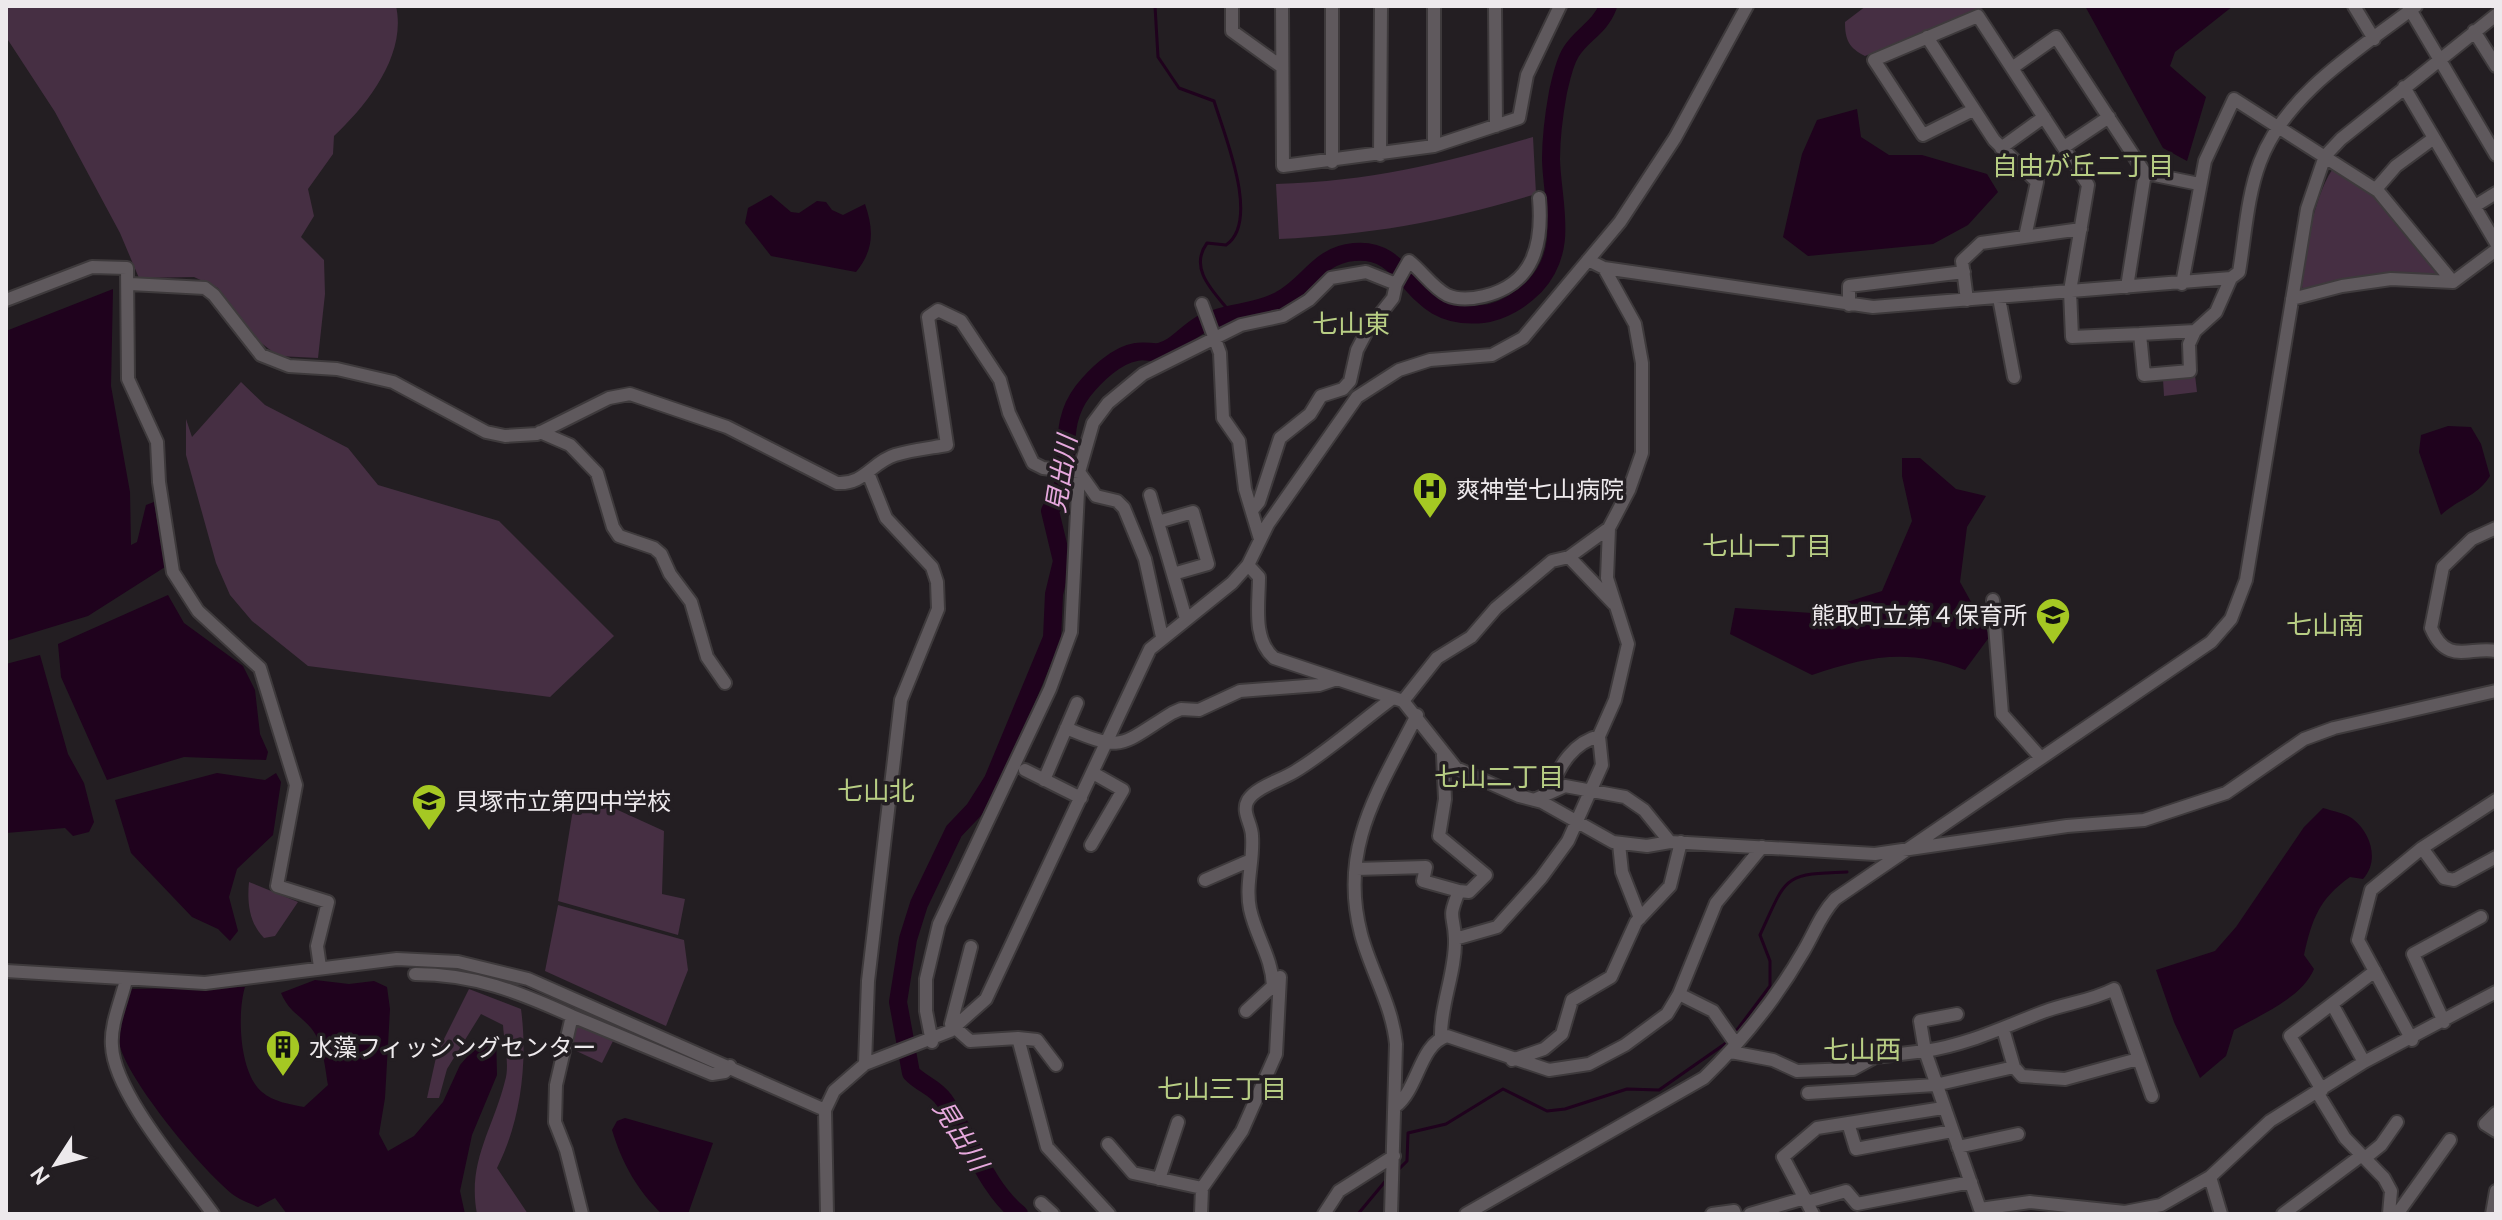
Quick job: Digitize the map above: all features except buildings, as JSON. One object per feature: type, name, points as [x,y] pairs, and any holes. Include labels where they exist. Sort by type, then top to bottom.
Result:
[{"type":"street","points":[[1232,6],[1232,31],[1282,67]]},
{"type":"street","points":[[1282,6],[1283,166],[1332,162],[1434,146],[1519,118],[1527,75],[1560,6]]},
{"type":"street","points":[[1332,6],[1332,162]]},
{"type":"street","points":[[1380,155],[1381,6]]},
{"type":"street","points":[[1434,6],[1434,146]]},
{"type":"street","points":[[1495,6],[1496,126]]},
{"type":"street","points":[[827,1214],[825,1110],[834,1091],[865,1064],[932,1042],[954,1029],[986,999],[1141,664],[1162,637],[1232,583],[1248,565],[1260,539],[1357,397],[1399,370],[1430,360],[1492,355],[1523,338],[1620,222],[1675,138],[1747,6]]},
{"type":"street","points":[[2354,6],[2374,39]]},
{"type":"street","points":[[2140,334],[2144,375],[2190,371],[2189,344],[2195,331],[2216,312],[2231,278],[2239,272],[2260,161],[2278,127],[2299,100],[2412,7],[2496,155]]},
{"type":"street","points":[[1466,1214],[1704,1078],[1734,1048],[1803,953],[1824,911],[1835,899],[2211,642],[2231,619],[2246,580],[2307,209],[2325,156],[2361,121],[2496,15]]},
{"type":"street","points":[[1973,110],[1923,135],[1874,60],[1978,16],[2088,185],[2070,291],[2072,337],[2195,331]]},
{"type":"street","points":[[2474,31],[2496,66]]},
{"type":"street","points":[[1927,37],[2001,148],[2037,182],[2025,237]]},
{"type":"street","points":[[2012,68],[2056,37],[2145,173],[2127,287]]},
{"type":"street","points":[[2404,87],[2496,243]]},
{"type":"street","points":[[2182,284],[2199,184],[2213,138],[2234,99],[2376,189],[2453,282]]},
{"type":"street","points":[[2001,148],[2044,117]]},
{"type":"street","points":[[2064,147],[2109,117]]},
{"type":"street","points":[[2376,189],[2396,166],[2434,138]]},
{"type":"street","points":[[2145,173],[2199,184]]},
{"type":"street","points":[[2475,206],[2496,193]]},
{"type":"street","points":[[1346,386],[1357,350],[1367,331],[1393,298],[1396,284],[1409,261],[1449,296],[1476,298],[1502,290],[1523,274],[1538,246],[1541,229],[1539,198]]},
{"type":"street","points":[[1967,300],[1962,261],[1981,243],[2081,229]]},
{"type":"street","points":[[2292,299],[2342,286],[2391,279],[2453,282],[2496,250]]},
{"type":"street","points":[[1588,260],[1604,268],[1849,305],[1914,306],[2231,278]]},
{"type":"street","points":[[6,300],[107,265],[127,268],[130,284],[126,325],[128,379],[157,442],[159,482],[173,572],[198,611],[260,668],[296,785],[277,886],[328,902],[317,946],[320,967]]},
{"type":"street","points":[[1455,939],[1497,927],[1541,878],[1578,822],[1602,765],[1599,736],[1615,700],[1628,644],[1607,578],[1609,528],[1629,490],[1642,453],[1642,363],[1635,324],[1604,268]]},
{"type":"street","points":[[932,1042],[926,979],[939,924],[1050,689],[1071,632],[1079,472],[1089,432],[1108,403],[1143,374],[1241,325],[1283,316],[1309,300],[1331,278],[1366,272],[1396,284]]},
{"type":"street","points":[[1849,305],[1849,286],[1964,272]]},
{"type":"street","points":[[130,284],[205,288],[261,355],[271,361],[337,369],[393,382],[486,432],[522,437],[540,432],[609,398],[630,394],[727,427],[837,483],[858,481],[894,455],[947,445],[928,326],[928,317],[938,310],[961,321],[1000,380],[1026,455],[1033,463],[1047,469],[1079,472],[1096,496],[1117,501],[1124,508],[1145,559],[1162,637]]},
{"type":"street","points":[[1999,298],[2014,377]]},
{"type":"street","points":[[1202,304],[1220,353],[1223,418],[1239,441],[1245,489],[1254,508],[1260,539]]},
{"type":"street","points":[[1346,386],[1357,397]]},
{"type":"street","points":[[1254,508],[1265,486],[1280,438],[1310,414],[1321,396],[1346,386]]},
{"type":"street","points":[[540,432],[570,445],[597,473],[613,527],[619,536],[654,548],[661,554],[670,574],[691,602],[707,657],[725,683]]},
{"type":"street","points":[[865,1064],[870,955],[901,700],[938,609],[937,582],[932,567],[886,518],[868,473]]},
{"type":"street","points":[[1150,495],[1186,619]]},
{"type":"street","points":[[1158,522],[1193,512],[1208,564],[1173,574]]},
{"type":"street","points":[[1201,1214],[1202,1188],[1242,1131],[1276,1054],[1280,976],[1272,965],[1251,912],[1247,884],[1252,833],[1245,810],[1248,800],[1258,790],[1318,758],[1328,746],[1398,699],[1437,658],[1471,637],[1496,608],[1552,561],[1569,557],[1609,528]]},
{"type":"street","points":[[2496,528],[2472,539],[2443,567],[2431,628],[2442,644],[2455,653],[2496,651]]},
{"type":"street","points":[[1569,557],[1590,583],[1614,604]]},
{"type":"street","points":[[1248,565],[1259,577],[1260,635],[1266,650],[1274,658],[1398,699],[1417,715],[1443,755],[1468,776],[1534,800],[1619,844],[1647,846],[1676,842],[1875,854],[2067,826],[2144,820],[2226,793],[2304,739],[2334,728],[2496,691]]},
{"type":"street","points":[[1993,600],[2002,714],[2041,758]]},
{"type":"street","points":[[1066,728],[1106,745],[1124,744],[1172,713],[1181,709],[1199,710],[1226,694],[1319,685],[1337,679]]},
{"type":"street","points":[[1044,780],[1077,703]]},
{"type":"street","points":[[1391,1214],[1396,1106],[1394,1021],[1360,932],[1356,869],[1360,829],[1417,715]]},
{"type":"street","points":[[1552,789],[1555,776],[1577,747],[1599,736]]},
{"type":"street","points":[[1356,869],[1426,867],[1423,881],[1469,892],[1486,875],[1439,836],[1445,799],[1443,755]]},
{"type":"street","points":[[1025,770],[1081,798]]},
{"type":"street","points":[[1091,845],[1123,790],[1093,773]]},
{"type":"street","points":[[1534,800],[1552,789],[1565,786],[1635,801],[1676,842]]},
{"type":"street","points":[[2412,1040],[2358,940],[2371,890],[2422,848],[2496,800]]},
{"type":"street","points":[[1512,1060],[1544,1049],[1562,1034],[1572,1000],[1611,977],[1640,918],[1670,886],[1676,842]]},
{"type":"street","points":[[1619,844],[1622,872],[1640,918]]},
{"type":"street","points":[[1396,1106],[1407,1097],[1432,1046],[1447,1036],[1549,1070],[1589,1064],[1652,1028],[1679,994],[1716,903],[1762,847]]},
{"type":"street","points":[[2422,848],[2444,878],[2454,880],[2496,857]]},
{"type":"street","points":[[1205,880],[1251,860]]},
{"type":"street","points":[[1441,1038],[1441,1019],[1455,939],[1449,915],[1459,891]]},
{"type":"street","points":[[2444,1022],[2413,954],[2481,917]]},
{"type":"street","points":[[971,947],[951,1017],[954,1029],[970,1041],[1037,1040],[1056,1065]]},
{"type":"street","points":[[6,971],[205,983],[397,959],[528,979],[825,1110]]},
{"type":"street","points":[[1246,1011],[1273,986],[1272,965]]},
{"type":"street","points":[[415,974],[460,969],[712,1074],[725,1072],[730,1066]]},
{"type":"street","points":[[2375,971],[2290,1036],[2345,1138],[2391,1191],[2390,1214],[2400,1210],[2450,1140]]},
{"type":"street","points":[[126,980],[112,1034],[114,1059],[130,1097],[213,1214]]},
{"type":"street","points":[[1679,994],[1713,1011],[1734,1048],[1797,1071],[1853,1069],[1875,1057],[1965,1045],[2046,1011],[2096,999],[2114,989],[2152,1096]]},
{"type":"street","points":[[1957,1014],[1920,1021],[1935,1085],[1980,1209],[2030,1202],[2126,1213],[2161,1205],[2210,1177],[2270,1121],[2364,1062],[2412,1040],[2496,992]]},
{"type":"street","points":[[2332,1004],[2364,1062]]},
{"type":"street","points":[[572,1016],[556,1085],[555,1122],[566,1150],[582,1214]]},
{"type":"street","points":[[2003,1029],[2014,1067],[2022,1076],[2065,1079],[2138,1059]]},
{"type":"street","points":[[1018,1038],[1047,1147],[1109,1214]]},
{"type":"street","points":[[1808,1093],[1935,1085],[2014,1067]]},
{"type":"street","points":[[1808,1205],[1783,1157],[1817,1128],[1943,1108]]},
{"type":"street","points":[[2496,1113],[2485,1124],[2496,1131]]},
{"type":"street","points":[[1159,1179],[1178,1122]]},
{"type":"street","points":[[2283,1214],[2381,1145],[2397,1122]]},
{"type":"street","points":[[1848,1123],[1856,1149],[1952,1131]]},
{"type":"street","points":[[1958,1147],[2018,1134]]},
{"type":"street","points":[[1108,1144],[1133,1173],[1202,1188]]},
{"type":"street","points":[[1324,1214],[1339,1191],[1394,1156]]},
{"type":"street","points":[[2210,1177],[2221,1214]]},
{"type":"street","points":[[1750,1214],[1808,1205],[1846,1191],[1857,1204],[1971,1182]]},
{"type":"street","points":[[2492,1214],[2496,1191]]},
{"type":"street","points":[[1041,1203],[1053,1214]]},
{"type":"street","points":[[1712,1214],[1734,1211],[1735,1214]]},
{"type":"shaded area","points":[[6,6],[396,6],[396,43],[382,78],[359,110],[334,136],[333,154],[308,189],[314,216],[301,237],[324,260],[325,294],[318,358],[278,356],[256,339],[218,288],[194,277],[139,278],[120,233],[55,112],[6,37]]},
{"type":"shaded area","points":[[1866,6],[1988,6],[1865,56],[1849,43],[1845,22]]},
{"type":"shaded area","points":[[2085,6],[2233,6],[2175,52],[2170,66],[2206,97],[2187,161],[2163,148]]},
{"type":"shaded area","points":[[1857,109],[1861,137],[1889,155],[1922,155],[1987,174],[1998,192],[1968,225],[1933,244],[1808,256],[1783,237],[1802,154],[1817,120]]},
{"type":"shaded area","points":[[1533,137],[1536,194],[1409,225],[1279,239],[1276,184],[1406,170]]},
{"type":"shaded area","points":[[2335,167],[2372,191],[2443,278],[2303,293],[2303,267],[2310,228],[2322,190]]},
{"type":"shaded area","points":[[771,195],[791,212],[799,213],[817,201],[826,202],[832,210],[843,215],[865,204],[871,240],[856,272],[771,256],[745,223],[748,208]]},
{"type":"shaded area","points":[[113,289],[111,386],[130,492],[131,545],[137,542],[146,505],[154,502],[165,567],[88,616],[6,641],[6,331]]},
{"type":"shaded area","points":[[2195,375],[2197,392],[2164,396],[2163,379]]},
{"type":"shaded area","points":[[241,382],[265,405],[348,448],[378,485],[499,521],[614,636],[550,697],[308,666],[252,621],[230,595],[216,563],[186,455],[186,419],[192,437]]},
{"type":"shaded area","points":[[2448,426],[2471,427],[2481,444],[2490,476],[2479,489],[2441,515],[2419,452],[2421,435]]},
{"type":"shaded area","points":[[1902,458],[1920,458],[1956,489],[1986,496],[1967,527],[1960,582],[1990,636],[1965,670],[1925,659],[1888,657],[1852,663],[1812,675],[1730,634],[1735,608],[1812,613],[1882,591],[1912,521],[1902,476]]},
{"type":"shaded area","points":[[168,595],[184,623],[243,666],[255,690],[260,734],[268,752],[266,760],[184,757],[107,780],[61,677],[58,644]]},
{"type":"shaded area","points":[[40,655],[68,754],[84,783],[94,822],[89,832],[73,836],[65,828],[6,833],[6,664]]},
{"type":"shaded area","points":[[217,773],[265,780],[276,773],[281,782],[273,835],[237,869],[229,897],[238,931],[230,941],[218,929],[192,917],[131,853],[115,800]]},
{"type":"shaded area","points":[[576,791],[664,831],[662,894],[685,899],[678,935],[558,901]]},
{"type":"shaded area","points":[[2323,808],[2350,817],[2365,832],[2372,856],[2368,872],[2363,879],[2350,877],[2339,885],[2318,911],[2304,955],[2314,969],[2300,989],[2279,1005],[2234,1030],[2226,1056],[2200,1078],[2174,1022],[2156,970],[2215,951],[2236,927],[2304,827]]},
{"type":"shaded area","points":[[249,882],[298,902],[275,936],[264,938],[255,926],[249,905]]},
{"type":"shaded area","points":[[558,905],[684,940],[688,970],[666,1026],[545,971]]},
{"type":"shaded area","points":[[315,980],[349,984],[374,981],[387,987],[390,1009],[385,1098],[379,1134],[388,1151],[414,1136],[443,1102],[460,1065],[486,1035],[496,1035],[497,1075],[472,1135],[460,1191],[465,1214],[287,1214],[275,1198],[258,1207],[240,1199],[205,1168],[168,1125],[136,1079],[119,1043],[119,1023],[129,989],[245,987],[241,1012],[242,1042],[254,1083],[272,1098],[304,1107],[328,1085],[321,1047],[315,1034],[291,1009],[281,993]]},
{"type":"shaded area","points":[[469,989],[521,1009],[524,1049],[521,1090],[512,1131],[497,1168],[528,1214],[477,1214],[475,1178],[478,1162],[506,1075],[503,1025],[481,1014],[447,1069],[439,1098],[427,1098],[437,1053]]},
{"type":"shaded area","points":[[578,1022],[615,1037],[602,1063],[570,1048]]},
{"type":"shaded area","points":[[625,1118],[713,1143],[688,1214],[662,1214],[638,1186],[612,1130],[617,1121]]},
{"type":"waterway","points":[[1155,6],[1158,57],[1179,88],[1214,101],[1237,176],[1240,217],[1236,233],[1226,245],[1207,243],[1200,262],[1205,280],[1230,312]]},
{"type":"waterway","name":"見出川","points":[[1019,1214],[987,1175],[944,1100],[911,1073],[898,1002],[908,939],[919,904],[954,831],[974,810],[993,780],[1052,638],[1054,594],[1062,561],[1050,511],[1063,484],[1068,425],[1076,402],[1094,379],[1121,357],[1139,351],[1165,350],[1210,320],[1270,305],[1290,294],[1322,265],[1342,254],[1373,253],[1388,260],[1424,296],[1439,307],[1458,313],[1490,313],[1524,296],[1546,271],[1556,241],[1551,151],[1563,71],[1571,52],[1605,14],[1608,6]]},
{"type":"waterway","points":[[1734,1034],[1770,986],[1770,961],[1760,935],[1782,890],[1798,878],[1847,872]]},
{"type":"waterway","points":[[1397,1171],[1407,1161],[1408,1133],[1446,1124],[1503,1089],[1547,1111],[1565,1109],[1627,1089],[1659,1090],[1729,1041]]},
{"type":"waterway","points":[[1358,1214],[1388,1178]]},
{"type":"place","name":"爽神堂七山病院","points":[[1430,520]]},
{"type":"place","name":"熊取町立第４保育所","points":[[2053,646]]},
{"type":"place","name":"貝塚市立第四中学校","points":[[429,832]]},
{"type":"place","name":"水藻フィッシングセンター","points":[[283,1078]]},
{"type":"district","name":"自由が丘二丁目","points":[[2083,165]]},
{"type":"district","name":"七山東","points":[[1351,323]]},
{"type":"district","name":"七山一丁目","points":[[1767,545]]},
{"type":"district","name":"七山南","points":[[2325,624]]},
{"type":"district","name":"七山二丁目","points":[[1499,776]]},
{"type":"district","name":"七山北","points":[[876,790]]},
{"type":"district","name":"七山西","points":[[1862,1049]]},
{"type":"district","name":"七山三丁目","points":[[1222,1088]]}]
